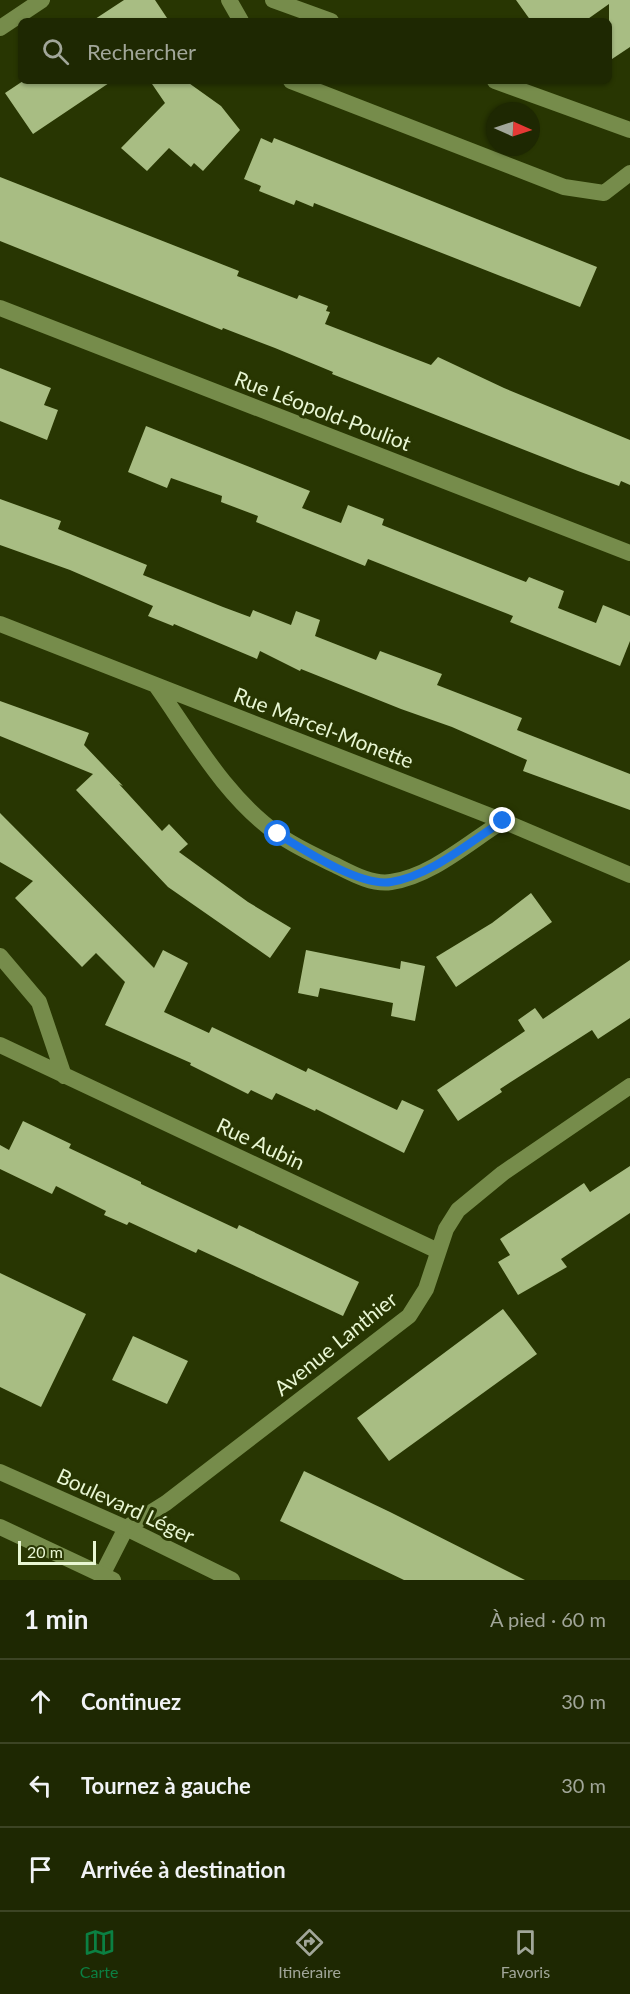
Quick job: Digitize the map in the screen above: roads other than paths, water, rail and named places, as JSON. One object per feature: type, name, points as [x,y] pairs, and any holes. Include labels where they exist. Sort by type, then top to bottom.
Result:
[{"type":"street","points":[[0,28],[42,0]]},
{"type":"street","points":[[230,0],[239,18]]},
{"type":"street","points":[[273,0],[323,18]]},
{"type":"street","points":[[299,84],[564,187],[604,193],[630,173]]},
{"type":"street","points":[[503,84],[630,130]]},
{"type":"street","name":"Rue Léopold-Pouliot","points":[[0,308],[630,553]]},
{"type":"street","name":"Rue Marcel-Monette","points":[[0,624],[503,821],[630,875]]},
{"type":"street","points":[[157,687],[209,762],[252,812],[278,834],[359,876],[389,883],[403,879],[427,869],[503,821]]},
{"type":"street","points":[[0,956],[39,1002],[64,1076]]},
{"type":"street","name":"Rue Aubin","points":[[0,1044],[438,1251]]},
{"type":"street","name":"Avenue Lanthier","points":[[126,1528],[166,1503],[409,1316],[426,1289],[446,1229],[458,1210],[479,1190],[630,1086]]},
{"type":"street","name":"Boulevard Léger","points":[[0,1472],[126,1528],[232,1580]]},
{"type":"street","points":[[0,1527],[107,1577],[126,1528]]}]
